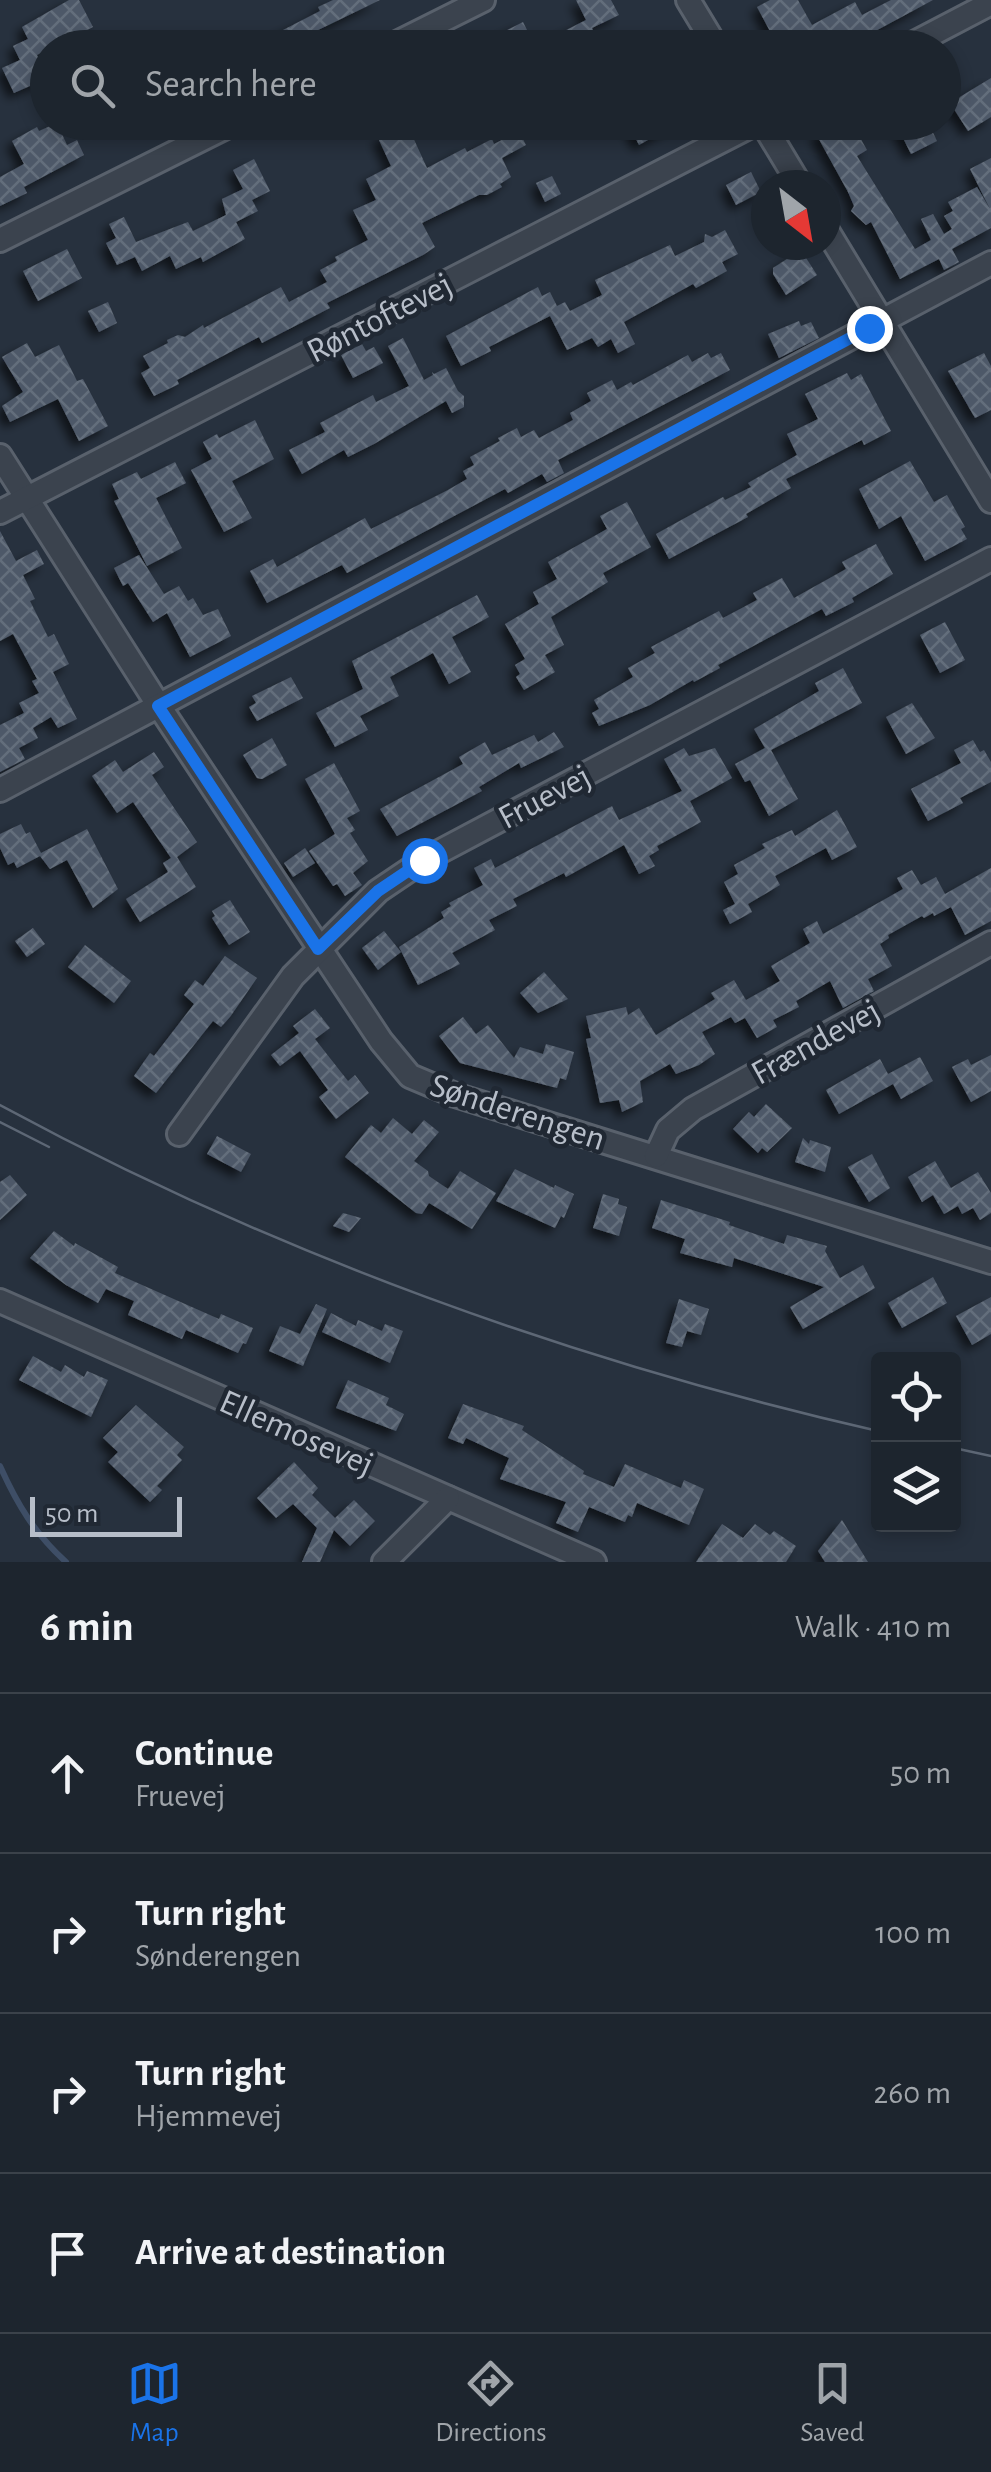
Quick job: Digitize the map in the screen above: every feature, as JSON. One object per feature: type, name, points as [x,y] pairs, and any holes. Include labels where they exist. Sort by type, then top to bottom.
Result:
[{"type":"street","points":[[423,30],[483,0]]},
{"type":"street","points":[[688,0],[706,30]]},
{"type":"street","points":[[939,30],[991,3]]},
{"type":"street","points":[[0,240],[200,140]]},
{"type":"street","name":"Røntoftevej","points":[[0,512],[725,140]]},
{"type":"street","points":[[771,140],[790,170]]},
{"type":"street","points":[[841,253],[991,501]]},
{"type":"street","points":[[0,790],[991,262]]},
{"type":"street","name":"Sønderengen","points":[[0,456],[318,949],[410,1076],[455,1095],[991,1262]]},
{"type":"street","name":"Fruevej","points":[[180,1134],[293,976],[378,891],[424,860],[991,559]]},
{"type":"street","name":"Frændevej","points":[[656,1156],[668,1130],[693,1110],[991,943]]},
{"type":"street","name":"Ellemosevej","points":[[0,1301],[594,1562]]},
{"type":"street","points":[[384,1562],[448,1498]]},
{"type":"building","points":[[69,0],[79,0],[93,27],[30,30],[30,86],[14,93],[2,68],[20,60],[13,46],[28,39],[22,27]]},
{"type":"building","points":[[333,0],[380,0],[318,30],[283,30],[320,11],[318,7]]},
{"type":"building","points":[[576,0],[611,0],[619,15],[593,30],[566,30],[586,20]]},
{"type":"building","points":[[770,0],[798,0],[812,25],[855,2],[862,15],[891,0],[933,0],[877,30],[769,30],[757,7]]},
{"type":"building","points":[[523,22],[527,30],[507,30]]},
{"type":"building","points":[[991,78],[991,117],[968,131],[961,120],[961,96]]},
{"type":"building","points":[[30,131],[30,140],[65,140],[67,145],[77,140],[84,155],[24,187],[27,193],[0,206],[0,177],[24,164],[12,141]]},
{"type":"building","points":[[379,140],[414,140],[427,168],[490,140],[494,144],[524,140],[526,145],[502,158],[511,177],[500,184],[502,187],[422,223],[435,247],[327,303],[330,308],[262,343],[259,337],[154,396],[141,373],[150,368],[143,356],[168,343],[167,340],[178,335],[185,337],[281,287],[289,302],[327,282],[320,270],[337,261],[335,257],[368,240],[353,210],[376,200],[366,179],[391,166]]},
{"type":"building","points":[[819,140],[861,140],[867,150],[857,156],[915,249],[931,240],[921,219],[933,214],[944,234],[952,229],[944,216],[953,211],[948,202],[977,187],[990,209],[970,169],[991,158],[991,228],[952,249],[959,262],[944,270],[939,259],[900,279],[871,222],[866,225],[851,211],[854,206],[841,179],[841,170],[836,170]]},
{"type":"building","points":[[904,140],[937,140],[937,141],[911,154]]},
{"type":"building","points":[[254,159],[270,191],[252,200],[258,211],[236,222],[245,239],[203,262],[201,257],[176,269],[170,256],[142,271],[135,257],[117,265],[106,243],[116,238],[109,224],[124,217],[136,242],[188,222],[193,231],[226,215],[222,199],[243,189],[233,170]]},
{"type":"building","points":[[751,172],[751,197],[736,205],[726,185]]},
{"type":"building","points":[[552,176],[561,194],[545,202],[536,183]]},
{"type":"building","points":[[725,230],[738,254],[722,262],[727,271],[696,288],[693,284],[624,322],[635,344],[618,353],[611,339],[598,347],[592,338],[567,350],[550,316],[461,366],[446,336],[538,287],[542,296],[550,292],[557,306],[565,302],[570,311],[602,295],[595,280],[670,245],[675,256],[704,242],[705,234],[712,237]]},
{"type":"building","points":[[67,249],[82,278],[38,301],[23,271]]},
{"type":"building","points":[[785,260],[807,260],[817,275],[786,295],[773,268]]},
{"type":"building","points":[[108,302],[117,323],[99,332],[88,311]]},
{"type":"building","points":[[799,321],[801,326],[811,322],[819,338],[779,358],[768,334]]},
{"type":"building","points":[[403,338],[424,380],[432,372],[446,368],[464,396],[464,407],[452,413],[446,401],[374,444],[348,457],[344,450],[302,474],[289,450],[325,432],[320,423],[373,395],[376,402],[409,386],[388,346]]},
{"type":"building","points":[[27,343],[35,357],[59,345],[77,381],[83,379],[108,426],[79,441],[58,399],[10,422],[2,406],[23,392],[2,357]]},
{"type":"building","points":[[362,344],[366,351],[374,347],[383,363],[353,378],[341,355]]},
{"type":"building","points":[[708,353],[711,358],[721,353],[730,370],[558,460],[564,473],[547,482],[542,474],[508,493],[505,489],[347,573],[342,565],[267,603],[250,571],[273,559],[277,567],[365,518],[371,529],[448,490],[467,479],[463,471],[474,465],[470,457],[500,441],[498,438],[517,428],[521,437],[534,430],[539,438],[573,420],[570,413],[591,401],[587,393],[612,380],[617,390],[688,355],[692,362]]},
{"type":"building","points":[[984,353],[991,366],[991,410],[975,418],[948,371]]},
{"type":"building","points":[[847,373],[851,380],[861,374],[891,431],[864,445],[862,440],[786,479],[791,488],[746,514],[748,517],[669,559],[656,534],[723,497],[725,500],[751,487],[748,483],[797,455],[787,434],[818,419],[805,394]]},
{"type":"building","points":[[255,420],[274,459],[232,481],[252,518],[224,532],[191,470],[212,459],[203,442]]},
{"type":"building","points":[[910,461],[934,502],[947,495],[965,527],[961,529],[967,539],[925,561],[901,516],[879,529],[859,489]]},
{"type":"building","points":[[175,462],[186,483],[156,498],[182,548],[147,566],[114,501],[119,499],[112,484],[137,472],[141,479]]},
{"type":"building","points":[[627,502],[651,547],[603,573],[608,582],[551,617],[564,645],[545,655],[555,672],[524,690],[516,677],[520,674],[515,665],[525,659],[505,624],[539,604],[533,592],[557,579],[548,562],[607,529],[600,516]]},
{"type":"building","points":[[0,531],[16,561],[37,550],[44,564],[23,575],[35,599],[30,601],[48,637],[54,634],[69,664],[53,672],[77,719],[58,728],[51,717],[33,728],[38,738],[19,748],[25,759],[0,772],[0,725],[24,713],[19,703],[39,693],[32,681],[37,679],[13,634],[0,641]]},
{"type":"building","points":[[876,544],[893,574],[852,598],[854,602],[826,616],[822,609],[694,682],[599,726],[592,713],[599,709],[594,700],[633,677],[628,668],[655,653],[651,647],[719,611],[723,618],[757,600],[753,593],[782,578],[794,598],[846,569],[842,562]]},
{"type":"building","points":[[139,555],[164,594],[179,586],[188,601],[193,598],[203,615],[218,609],[231,636],[190,657],[167,613],[153,622],[128,583],[123,586],[114,568]]},
{"type":"building","points":[[477,595],[489,617],[452,637],[471,672],[449,684],[433,653],[390,677],[399,696],[360,716],[368,730],[335,747],[316,713],[363,689],[352,661]]},
{"type":"building","points":[[945,622],[965,660],[940,673],[920,635]]},
{"type":"building","points":[[843,668],[862,703],[771,750],[798,799],[769,816],[750,780],[745,782],[735,764],[765,748],[754,729],[819,691],[815,683]]},
{"type":"building","points":[[291,677],[303,698],[257,721],[249,707],[256,703],[252,696]]},
{"type":"building","points":[[912,703],[935,738],[906,754],[886,717]]},
{"type":"building","points":[[554,732],[564,747],[521,768],[519,763],[479,787],[482,791],[397,836],[380,809],[463,764],[459,757],[485,742],[492,755],[534,735],[538,742]]},
{"type":"building","points":[[272,738],[287,765],[257,778],[243,755]]},
{"type":"building","points":[[973,740],[991,762],[991,782],[960,798],[963,803],[928,821],[911,789],[961,763],[954,750]]},
{"type":"building","points":[[684,748],[689,756],[715,748],[732,778],[690,801],[701,822],[657,846],[659,850],[649,856],[655,866],[639,874],[624,845],[566,877],[564,873],[513,899],[517,906],[489,920],[495,930],[452,953],[460,964],[418,985],[399,947],[444,918],[441,912],[451,906],[449,903],[483,885],[474,868],[491,859],[495,868],[612,806],[619,820],[682,791],[664,759]]},
{"type":"building","points":[[154,752],[164,767],[152,775],[197,842],[177,857],[196,887],[140,922],[126,899],[168,872],[163,863],[171,858],[133,802],[117,813],[92,776],[115,760],[123,772]]},
{"type":"building","points":[[334,763],[360,811],[347,818],[355,830],[350,833],[368,861],[353,873],[362,885],[345,896],[337,884],[333,886],[309,851],[335,834],[305,779]]},
{"type":"building","points":[[837,810],[857,847],[832,860],[826,848],[775,876],[780,885],[748,904],[752,912],[730,924],[723,910],[735,904],[724,882],[738,874],[734,865],[765,848],[762,844],[792,830],[795,836]]},
{"type":"building","points":[[21,824],[41,853],[87,829],[118,889],[93,908],[67,860],[50,869],[40,856],[17,868],[14,862],[8,865],[0,848],[0,834]]},
{"type":"building","points":[[305,848],[315,863],[293,877],[284,863]]},
{"type":"building","points":[[991,868],[991,921],[965,935],[951,907],[934,916],[922,916],[888,935],[880,944],[892,966],[868,979],[874,991],[843,1008],[830,981],[796,1001],[799,1007],[773,1020],[777,1027],[757,1038],[745,1018],[735,1023],[731,1017],[702,1032],[715,1054],[676,1074],[670,1064],[640,1081],[643,1102],[622,1112],[619,1100],[600,1103],[586,1039],[591,1038],[586,1016],[626,1007],[628,1015],[639,1008],[656,1035],[715,999],[711,993],[734,980],[746,1000],[780,981],[771,966],[810,943],[803,929],[817,921],[823,934],[903,889],[897,878],[912,870],[921,885],[936,877],[945,894]]},
{"type":"building","points":[[230,900],[250,932],[229,945],[212,918],[212,911]]},
{"type":"building","points":[[33,928],[45,944],[27,957],[15,941]]},
{"type":"building","points":[[384,931],[401,952],[378,970],[362,948]]},
{"type":"building","points":[[85,945],[131,981],[114,1003],[68,967]]},
{"type":"building","points":[[225,956],[257,978],[230,1017],[221,1027],[213,1021],[156,1093],[134,1076],[194,1004],[184,995],[195,980],[203,986]]},
{"type":"building","points":[[544,972],[568,999],[538,1013],[520,993]]},
{"type":"building","points":[[315,1009],[330,1028],[315,1039],[348,1081],[355,1075],[369,1093],[336,1119],[319,1097],[328,1090],[300,1051],[280,1066],[271,1055],[299,1033],[293,1026]]},
{"type":"building","points":[[463,1017],[476,1034],[488,1025],[514,1058],[520,1047],[543,1054],[546,1044],[574,1052],[566,1080],[560,1078],[557,1088],[460,1063],[439,1036]]},
{"type":"building","points":[[991,1055],[991,1091],[971,1102],[952,1067],[968,1059],[971,1065]]},
{"type":"building","points":[[920,1057],[933,1081],[901,1099],[893,1084],[839,1114],[826,1090],[880,1059],[888,1074]]},
{"type":"building","points":[[766,1104],[792,1128],[767,1152],[762,1148],[758,1153],[733,1129],[749,1112],[754,1117]]},
{"type":"building","points":[[393,1118],[412,1134],[424,1120],[439,1132],[414,1161],[429,1176],[448,1189],[460,1171],[496,1193],[472,1229],[429,1203],[422,1214],[416,1213],[345,1157],[371,1125],[381,1133]]},
{"type":"building","points":[[217,1136],[251,1154],[241,1172],[207,1154]]},
{"type":"building","points":[[803,1138],[809,1144],[810,1140],[831,1147],[825,1172],[795,1162]]},
{"type":"building","points":[[872,1154],[890,1188],[869,1202],[848,1167]]},
{"type":"building","points":[[935,1161],[951,1188],[978,1172],[991,1193],[991,1213],[980,1220],[973,1208],[962,1214],[958,1206],[944,1214],[933,1195],[922,1202],[908,1177]]},
{"type":"building","points":[[515,1169],[574,1194],[555,1228],[496,1201]]},
{"type":"building","points":[[10,1175],[27,1195],[0,1220],[0,1182]]},
{"type":"building","points":[[603,1194],[619,1199],[618,1204],[627,1207],[619,1236],[593,1228]]},
{"type":"building","points":[[661,1200],[784,1244],[787,1235],[827,1246],[825,1251],[840,1278],[863,1265],[875,1288],[803,1329],[790,1307],[824,1287],[734,1258],[732,1267],[680,1253],[685,1239],[652,1228]]},
{"type":"building","points":[[343,1213],[361,1218],[349,1232],[333,1226]]},
{"type":"building","points":[[54,1231],[74,1246],[75,1243],[118,1267],[115,1273],[219,1319],[221,1314],[253,1328],[246,1344],[238,1353],[186,1330],[182,1339],[128,1315],[134,1301],[106,1289],[98,1303],[66,1285],[30,1258]]},
{"type":"building","points":[[933,1277],[947,1303],[902,1328],[888,1303]]},
{"type":"building","points":[[991,1297],[991,1334],[972,1345],[956,1316]]},
{"type":"building","points":[[679,1299],[709,1309],[701,1335],[687,1331],[682,1347],[666,1343]]},
{"type":"building","points":[[316,1304],[327,1309],[303,1366],[269,1351],[280,1326],[300,1334]]},
{"type":"building","points":[[331,1313],[356,1326],[358,1320],[382,1331],[385,1324],[403,1331],[390,1363],[322,1332]]},
{"type":"building","points":[[33,1356],[61,1372],[65,1365],[84,1377],[87,1371],[108,1380],[91,1417],[19,1380]]},
{"type":"building","points":[[348,1380],[389,1398],[386,1405],[404,1414],[396,1431],[336,1408]]},
{"type":"building","points":[[463,1404],[524,1426],[522,1430],[584,1471],[583,1474],[614,1487],[625,1464],[681,1488],[684,1480],[704,1489],[689,1525],[637,1503],[632,1517],[628,1515],[625,1522],[589,1507],[578,1532],[556,1523],[566,1502],[500,1479],[509,1458],[466,1438],[463,1444],[448,1438]]},
{"type":"building","points":[[136,1405],[184,1447],[177,1455],[182,1460],[157,1486],[162,1490],[150,1502],[108,1462],[118,1452],[103,1438]]},
{"type":"building","points":[[294,1462],[318,1488],[312,1495],[335,1518],[354,1500],[375,1521],[350,1546],[334,1530],[320,1562],[302,1562],[317,1528],[293,1504],[276,1518],[257,1498]]},
{"type":"building","points":[[842,1520],[868,1562],[825,1562],[818,1551]]},
{"type":"building","points":[[722,1524],[743,1538],[755,1524],[796,1546],[786,1562],[696,1562]]},
{"type":"waterway","points":[[0,1466],[28,1518],[66,1562]]},
{"type":"tram line","points":[[0,1105],[210,1209],[428,1298],[651,1372],[871,1429]]},
{"type":"tram line","points":[[0,1122],[49,1147]]},
{"type":"tram line","points":[[961,1450],[991,1456]]},
{"type":"route","points":[[424,860],[378,891],[318,949],[158,706],[869,328]]}]
